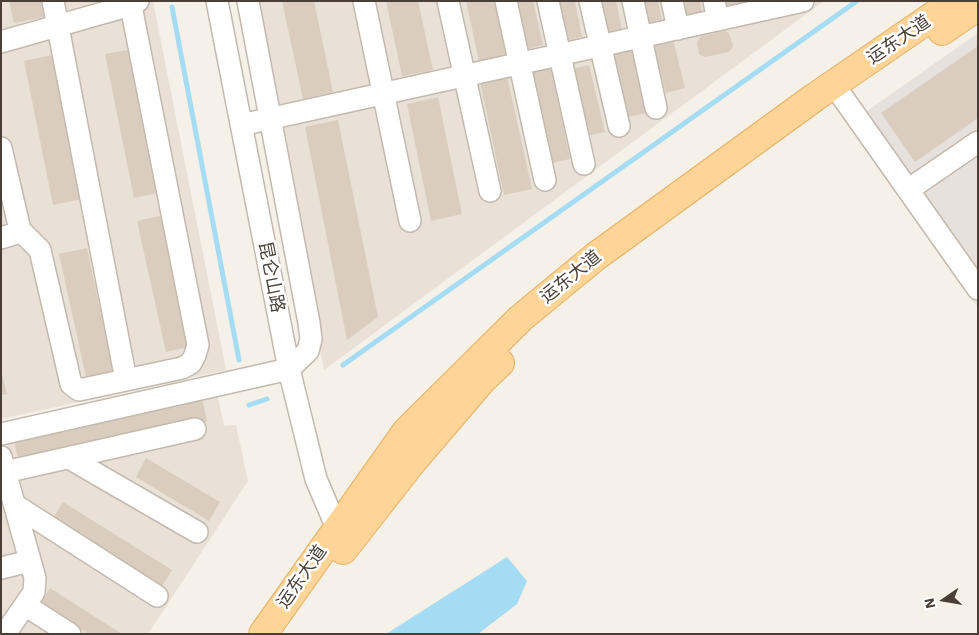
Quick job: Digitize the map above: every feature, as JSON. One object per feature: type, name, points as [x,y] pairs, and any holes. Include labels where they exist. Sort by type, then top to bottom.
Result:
[{"type":"main road","name":"运东大道","points":[[263,634],[341,538],[412,462],[483,380],[534,330],[602,271],[838,91],[962,5]]},
{"type":"main road","name":"运东大道","points":[[286,634],[319,582],[341,538]]},
{"type":"street","points":[[53,1],[126,380]]},
{"type":"street","name":"昆仑山路","points":[[217,1],[289,369],[316,479],[341,538]]},
{"type":"street","points":[[1,434],[289,369],[308,351],[311,339],[309,323],[248,1]]},
{"type":"street","points":[[364,1],[410,221]]},
{"type":"street","points":[[448,1],[490,191]]},
{"type":"street","points":[[506,1],[545,180]]},
{"type":"street","points":[[548,1],[584,164]]},
{"type":"street","points":[[590,1],[619,126]]},
{"type":"street","points":[[633,1],[656,108]]},
{"type":"street","points":[[672,1],[678,29]]},
{"type":"street","points":[[1,42],[59,26],[133,2],[198,344],[196,356],[191,363],[182,368],[78,390],[71,384],[40,250],[11,234],[1,148]]},
{"type":"street","points":[[241,125],[678,29],[716,11],[796,2]]},
{"type":"street","points":[[838,91],[908,190],[976,281]]},
{"type":"street","points":[[908,190],[978,142]]},
{"type":"street","points":[[5,634],[34,592],[35,578],[3,465],[69,458],[196,429]]},
{"type":"street","points":[[69,458],[197,532]]},
{"type":"street","points":[[14,505],[157,596]]},
{"type":"street","points":[[1,568],[30,560]]},
{"type":"street","points":[[25,605],[70,634]]},
{"type":"shaded area","points":[[1,1],[153,1],[226,370],[1,419]]},
{"type":"shaded area","points":[[251,1],[824,1],[324,370]]},
{"type":"shaded area","points":[[978,33],[978,308],[850,123]]},
{"type":"shaded area","points":[[217,393],[224,426],[236,425],[248,481],[148,634],[1,634],[1,443]]},
{"type":"water","points":[[507,557],[527,581],[517,604],[478,634],[386,634]]},
{"type":"building","points":[[9,1],[41,1],[44,17],[14,23]]},
{"type":"building","points":[[282,1],[314,1],[333,92],[303,99]]},
{"type":"building","points":[[386,1],[418,1],[433,70],[402,76]]},
{"type":"building","points":[[466,1],[495,1],[506,56],[479,61]]},
{"type":"building","points":[[514,1],[533,1],[543,45],[524,50]]},
{"type":"building","points":[[555,1],[575,1],[582,37],[563,41]]},
{"type":"building","points":[[596,1],[616,1],[622,29],[603,33]]},
{"type":"building","points":[[638,1],[658,1],[662,20],[643,25]]},
{"type":"building","points":[[680,1],[700,1],[703,13],[684,17]]},
{"type":"building","points":[[721,1],[741,1],[742,4],[723,9]]},
{"type":"building","points":[[725,31],[729,33],[733,46],[729,52],[705,57],[699,54],[697,42],[701,36]]},
{"type":"building","points":[[673,39],[685,88],[666,93],[653,44]]},
{"type":"building","points":[[978,46],[978,118],[915,162],[881,113]]},
{"type":"building","points":[[634,47],[648,113],[627,117],[612,52]]},
{"type":"building","points":[[133,49],[162,192],[134,198],[105,54]]},
{"type":"building","points":[[52,55],[82,199],[53,205],[24,61]]},
{"type":"building","points":[[589,65],[605,132],[586,136],[571,69]]},
{"type":"building","points":[[551,66],[570,159],[551,163],[531,70]]},
{"type":"building","points":[[507,76],[532,189],[504,195],[480,82]]},
{"type":"building","points":[[438,97],[462,214],[431,221],[407,104]]},
{"type":"building","points":[[338,120],[378,317],[347,340],[305,127]]},
{"type":"building","points":[[164,215],[193,346],[166,352],[137,221]]},
{"type":"building","points":[[87,248],[113,371],[86,377],[59,254]]},
{"type":"building","points":[[1,370],[7,394],[1,395]]},
{"type":"building","points":[[201,393],[207,421],[19,463],[13,435]]},
{"type":"building","points":[[146,458],[220,502],[209,521],[136,477]]},
{"type":"building","points":[[63,502],[172,570],[162,586],[53,518]]},
{"type":"building","points":[[50,588],[122,634],[89,634],[40,603]]},
{"type":"waterway","points":[[343,365],[857,1]]},
{"type":"waterway","points":[[172,7],[239,360]]},
{"type":"waterway","points":[[249,405],[267,399]]}]
